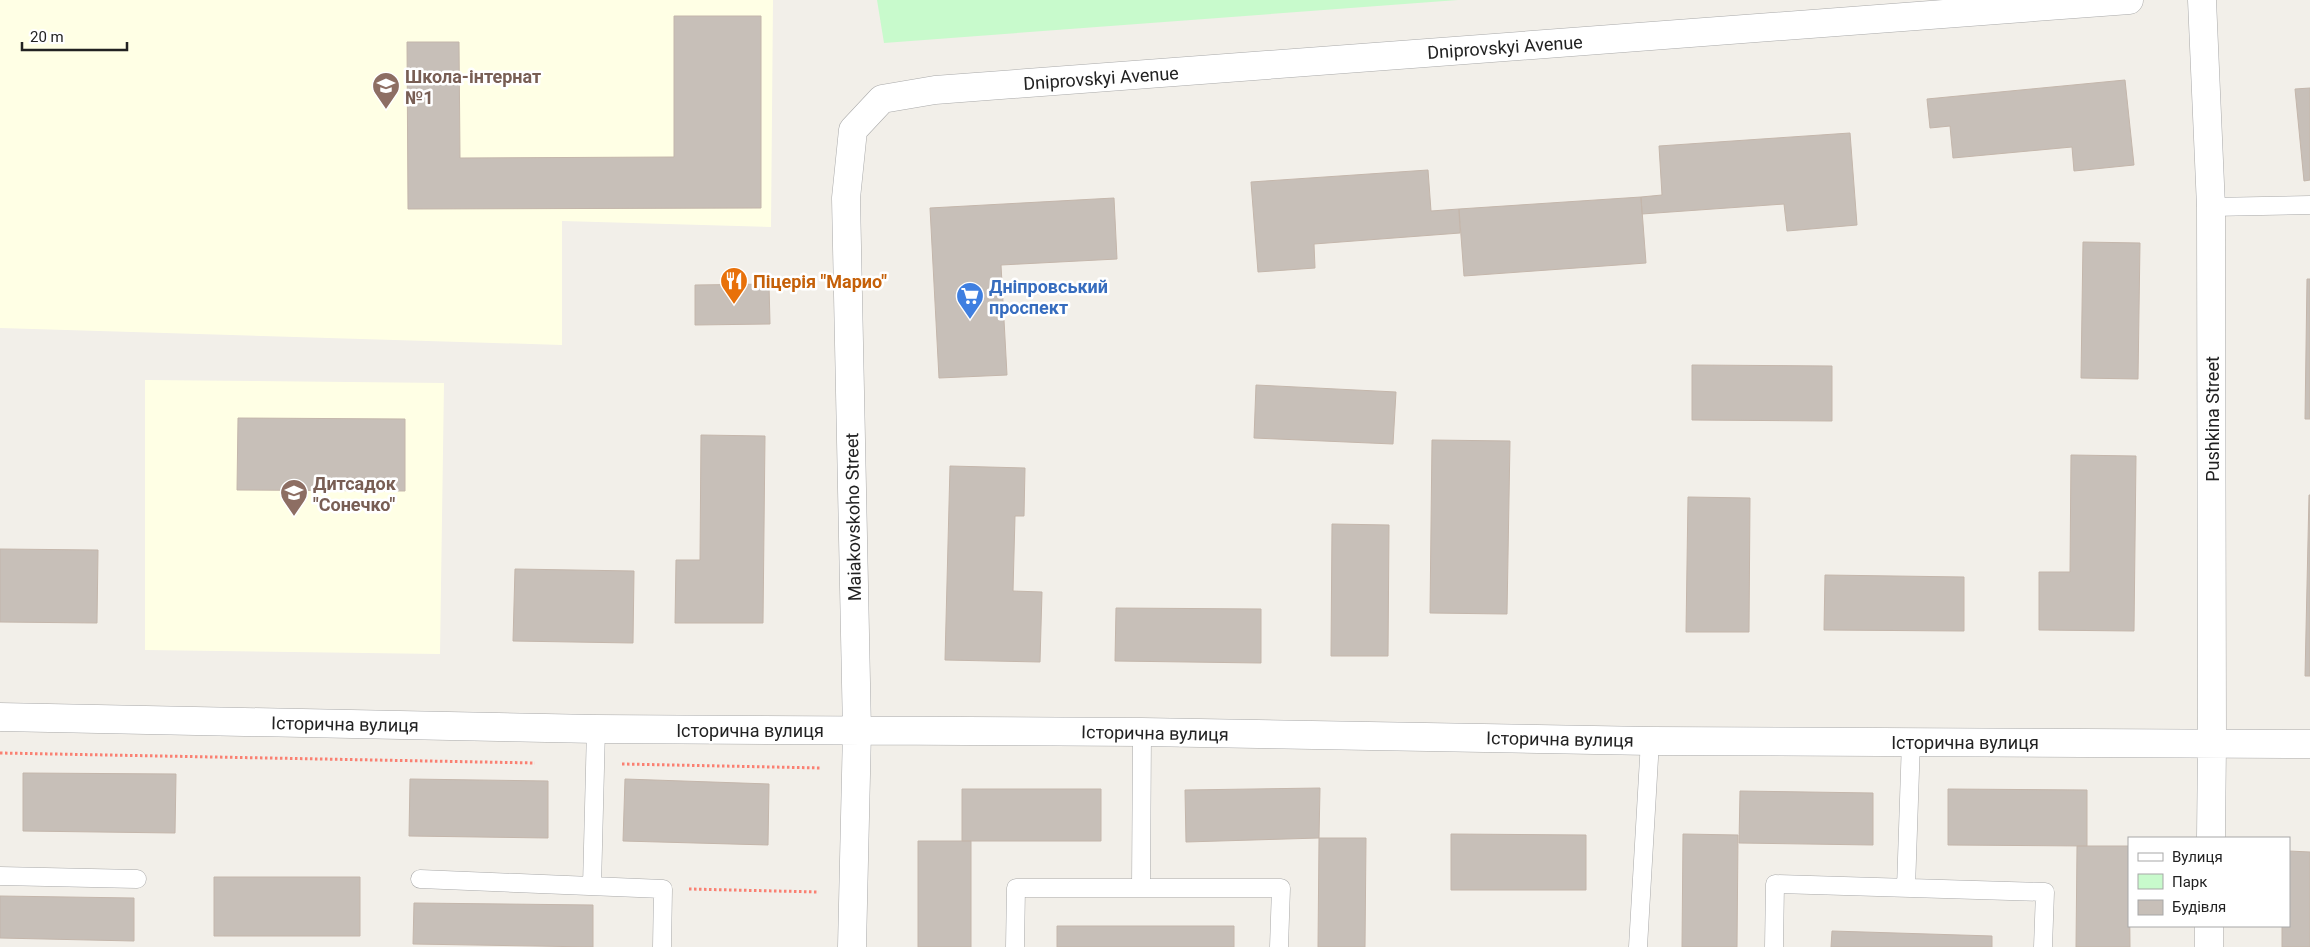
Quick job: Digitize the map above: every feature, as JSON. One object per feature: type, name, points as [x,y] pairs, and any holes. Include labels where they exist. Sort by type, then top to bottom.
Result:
[{"type":"street","name":"Dniprovskyi Avenue","points":[[882,98],[935,90],[2129,0]]},
{"type":"street","name":"Pushkina Street","points":[[2202,0],[2211,207],[2212,744],[2210,837]]},
{"type":"street","name":"Maiakovskoho Street","points":[[852,947],[857,731],[846,198],[852,130],[882,98]]},
{"type":"street","name":"Історична вулиця","points":[[0,717],[596,729],[1142,732],[1650,741],[2310,744]]},
{"type":"street","points":[[2208,947],[2209,927]]},
{"type":"lane","points":[[2211,207],[2310,205]]},
{"type":"lane","points":[[592,886],[596,729]]},
{"type":"lane","points":[[1141,888],[1142,732]]},
{"type":"lane","points":[[1638,947],[1650,741]]},
{"type":"lane","points":[[1906,888],[1910,741]]},
{"type":"lane","points":[[0,876],[138,879]]},
{"type":"lane","points":[[420,879],[663,889],[662,947]]},
{"type":"lane","points":[[1774,947],[1775,884],[2045,892],[2043,947]]},
{"type":"lane","points":[[1015,947],[1016,888],[1281,888],[1279,947]]},
{"type":"path","points":[[0,753],[536,762]]},
{"type":"path","points":[[596,764],[821,768]]},
{"type":"path","points":[[663,889],[819,892]]},
{"type":"shaded area","name":"Школа-інтернат №1","points":[[0,0],[773,0],[771,227],[562,221],[562,345],[0,328]]},
{"type":"shaded area","name":"Дитсадок \"Сонечко\"","points":[[145,380],[444,383],[440,654],[145,650]]},
{"type":"green space","points":[[877,0],[1458,0],[884,43]]},
{"type":"building","points":[[674,16],[761,16],[761,208],[408,209],[407,42],[459,42],[460,158],[674,157]]},
{"type":"building","points":[[2125,80],[2134,165],[2074,171],[2072,147],[1953,158],[1950,126],[1930,128],[1927,99]]},
{"type":"building","points":[[2310,88],[2310,180],[2304,181],[2295,89]]},
{"type":"building","points":[[1850,133],[1857,225],[1787,231],[1784,204],[1642,214],[1641,197],[1662,195],[1659,146]]},
{"type":"building","points":[[1428,170],[1431,211],[1459,209],[1460,233],[1314,244],[1315,268],[1258,272],[1251,182]]},
{"type":"building","points":[[1641,197],[1646,263],[1464,276],[1459,209]]},
{"type":"building","name":"Дніпровський проспект","points":[[1114,198],[1117,259],[1001,265],[1007,375],[939,378],[930,208]]},
{"type":"building","points":[[2083,242],[2140,243],[2138,379],[2081,378]]},
{"type":"building","points":[[2307,279],[2310,279],[2310,419],[2305,419]]},
{"type":"building","points":[[769,284],[770,324],[695,325],[695,285]]},
{"type":"building","points":[[1692,365],[1832,366],[1832,421],[1692,420]]},
{"type":"building","points":[[1256,385],[1396,392],[1393,444],[1254,438]]},
{"type":"building","points":[[238,418],[405,419],[405,491],[237,490]]},
{"type":"building","points":[[701,435],[765,436],[763,623],[675,623],[676,560],[700,560]]},
{"type":"building","points":[[1432,440],[1510,441],[1507,614],[1430,613]]},
{"type":"building","points":[[2071,455],[2136,456],[2134,631],[2039,630],[2039,572],[2070,572]]},
{"type":"building","points":[[950,466],[1025,468],[1024,516],[1015,516],[1013,591],[1042,592],[1040,662],[945,660]]},
{"type":"building","points":[[2309,495],[2310,676],[2305,676]]},
{"type":"building","points":[[1688,497],[1750,498],[1749,632],[1686,632]]},
{"type":"building","points":[[1332,524],[1389,525],[1388,656],[1331,656]]},
{"type":"building","points":[[0,549],[98,550],[97,623],[0,622]]},
{"type":"building","points":[[515,569],[634,571],[633,643],[513,641]]},
{"type":"building","points":[[1825,575],[1964,577],[1964,631],[1824,630]]},
{"type":"building","points":[[1116,608],[1261,609],[1261,663],[1115,661]]},
{"type":"building","points":[[23,773],[176,774],[175,833],[23,831]]},
{"type":"building","points":[[410,779],[548,781],[548,838],[409,836]]},
{"type":"building","points":[[625,779],[769,784],[768,845],[623,841]]},
{"type":"building","points":[[1320,788],[1319,838],[1186,842],[1185,790]]},
{"type":"building","points":[[962,789],[1101,789],[1101,841],[962,841]]},
{"type":"building","points":[[1948,789],[2087,790],[2087,846],[1948,845]]},
{"type":"building","points":[[1740,791],[1873,793],[1873,845],[1739,843]]},
{"type":"building","points":[[1451,834],[1586,835],[1586,890],[1451,890]]},
{"type":"building","points":[[1683,834],[1738,835],[1737,947],[1682,947]]},
{"type":"building","points":[[1319,838],[1366,838],[1365,947],[1318,947]]},
{"type":"building","points":[[918,841],[971,841],[971,947],[918,947]]},
{"type":"building","points":[[2077,846],[2128,846],[2128,927],[2130,927],[2130,947],[2076,947]]},
{"type":"building","points":[[2290,851],[2310,852],[2310,947],[2282,947],[2282,927],[2290,927]]},
{"type":"building","points":[[214,877],[360,877],[360,936],[214,936]]},
{"type":"building","points":[[0,896],[134,898],[134,941],[0,938]]},
{"type":"building","points":[[414,903],[593,905],[593,947],[413,944]]},
{"type":"building","points":[[1057,926],[1234,926],[1234,947],[1057,947]]},
{"type":"building","points":[[1832,931],[1992,936],[1992,947],[1831,947]]},
{"type":"place","name":"Школа-інтернат №1","points":[[386,110]]},
{"type":"place","name":"Піцерія \"Марио\"","points":[[734,305]]},
{"type":"place","name":"Дніпровський проспект","points":[[970,320]]},
{"type":"place","name":"Дитсадок \"Сонечко\"","points":[[294,517]]}]
